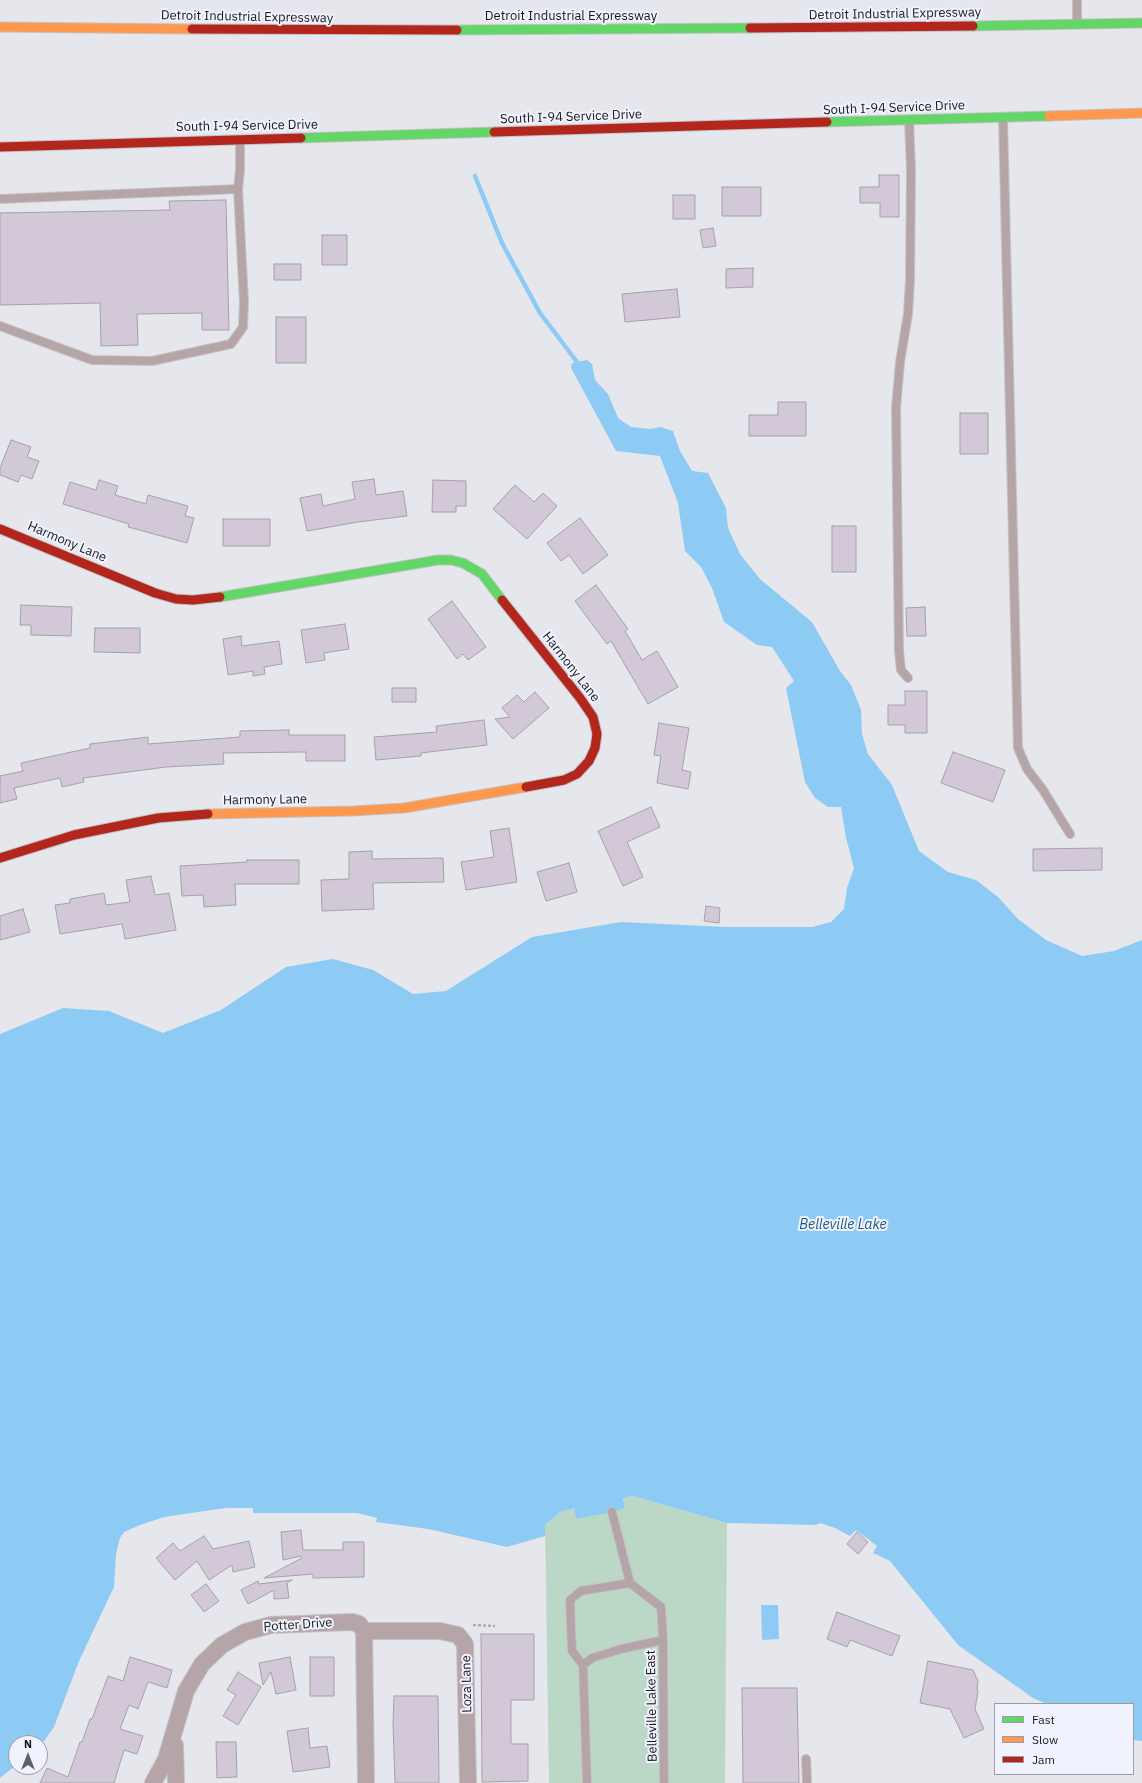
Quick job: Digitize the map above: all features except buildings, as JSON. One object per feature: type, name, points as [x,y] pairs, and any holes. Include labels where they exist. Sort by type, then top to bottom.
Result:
[{"type":"main road","name":"Detroit Industrial Expressway","points":[[0,27],[374,31],[814,28],[1142,23]]},
{"type":"main road","name":"South I-94 Service Drive","points":[[0,146],[465,134],[1142,113]]},
{"type":"main road","name":"Harmony Lane","points":[[0,529],[155,593],[176,599],[193,600],[217,598],[438,560],[451,560],[463,563],[482,574],[580,698],[593,717],[597,734],[595,748],[589,761],[577,774],[564,780],[404,808],[353,811],[196,814],[158,818],[74,835],[0,858]]},
{"type":"street","name":"Potter Drive","points":[[153,1783],[166,1759],[175,1732],[181,1703],[192,1679],[211,1654],[233,1638],[258,1628],[284,1623],[352,1622],[359,1624],[364,1631]]},
{"type":"street","points":[[364,1631],[366,1783]]},
{"type":"street","name":"Loza Lane","points":[[364,1631],[440,1631],[458,1634],[465,1644],[468,1783]]},
{"type":"street","points":[[175,1732],[176,1783]]},
{"type":"lane","points":[[1077,0],[1077,24]]},
{"type":"lane","points":[[1003,117],[1018,748],[1027,769],[1043,790],[1070,834]]},
{"type":"lane","points":[[908,678],[901,670],[899,651],[896,408],[900,362],[908,314],[910,280],[911,168],[909,120]]},
{"type":"lane","points":[[0,326],[92,360],[152,361],[231,344],[243,327],[244,302],[238,189],[240,170],[240,139]]},
{"type":"lane","points":[[0,200],[238,189]]},
{"type":"lane","points":[[612,1512],[630,1583],[661,1607],[663,1640]]},
{"type":"lane","points":[[587,1783],[583,1665],[572,1651],[570,1600],[581,1591],[630,1583]]},
{"type":"lane","name":"Belleville Lake East","points":[[583,1665],[592,1658],[621,1649],[663,1640],[664,1783]]},
{"type":"lane","points":[[806,1759],[807,1783]]},
{"type":"path","points":[[473,1625],[495,1626]]},
{"type":"green space","points":[[633,1496],[727,1523],[725,1783],[549,1783],[545,1525],[556,1514],[574,1508],[576,1519],[625,1508],[623,1498]]},
{"type":"water","name":"Belleville Lake","points":[[587,360],[592,364],[595,380],[608,394],[618,418],[631,427],[650,429],[660,427],[673,431],[680,451],[692,471],[708,473],[726,508],[728,528],[740,554],[760,579],[812,622],[840,671],[851,685],[861,710],[862,734],[868,754],[892,785],[919,851],[948,872],[976,880],[998,897],[1018,919],[1046,940],[1082,956],[1114,951],[1142,940],[1142,1741],[1134,1740],[1134,1703],[1045,1703],[1033,1698],[958,1645],[890,1561],[873,1553],[877,1546],[856,1530],[850,1536],[835,1528],[820,1523],[816,1525],[727,1523],[633,1496],[623,1498],[625,1508],[612,1512],[576,1519],[574,1508],[560,1512],[545,1525],[545,1536],[507,1547],[428,1529],[376,1522],[377,1518],[357,1513],[253,1513],[253,1508],[226,1508],[164,1517],[124,1532],[120,1538],[116,1554],[114,1587],[79,1661],[54,1727],[48,1736],[8,1735],[8,1772],[0,1778],[0,1034],[63,1008],[109,1011],[163,1033],[221,1010],[286,967],[333,959],[373,970],[413,994],[446,991],[532,937],[621,922],[726,927],[812,927],[831,922],[844,909],[847,888],[854,868],[846,838],[841,807],[828,807],[815,798],[805,782],[786,688],[794,681],[772,647],[757,645],[724,622],[712,588],[701,567],[685,551],[678,503],[660,456],[616,451],[571,368],[572,363]]},
{"type":"water","points":[[761,1605],[778,1605],[779,1639],[762,1640]]},
{"type":"waterway","points":[[475,176],[502,243],[540,313],[580,366]]},
{"type":"traffic: fast","points":[[973,26],[1142,23]]},
{"type":"traffic: fast","points":[[457,30],[750,28]]},
{"type":"traffic: fast","points":[[827,122],[1049,116]]},
{"type":"traffic: fast","points":[[301,138],[494,132]]},
{"type":"traffic: fast","points":[[220,597],[438,560],[451,560],[463,563],[482,574],[502,600]]},
{"type":"traffic: slow","points":[[0,27],[192,29]]},
{"type":"traffic: slow","points":[[1049,116],[1142,113]]},
{"type":"traffic: slow","points":[[208,814],[353,811],[404,808],[526,787]]},
{"type":"traffic: jam","points":[[750,28],[973,26]]},
{"type":"traffic: jam","points":[[192,29],[457,30]]},
{"type":"traffic: jam","points":[[494,132],[827,122]]},
{"type":"traffic: jam","points":[[0,147],[301,138]]},
{"type":"traffic: jam","points":[[0,529],[155,593],[176,599],[193,600],[220,597]]},
{"type":"traffic: jam","points":[[502,600],[580,698],[593,717],[597,734],[595,748],[589,761],[577,774],[564,780],[526,787]]},
{"type":"traffic: jam","points":[[0,858],[74,835],[158,818],[208,814]]}]
